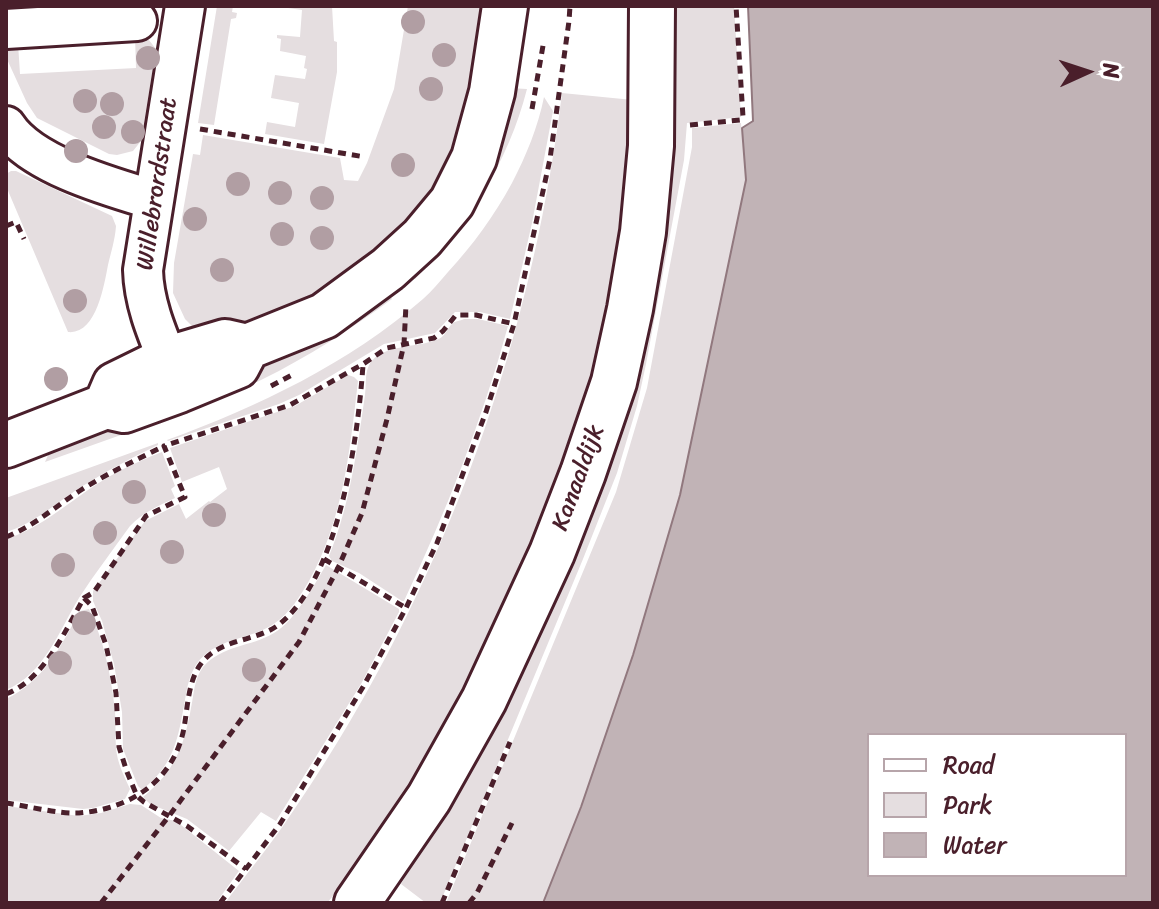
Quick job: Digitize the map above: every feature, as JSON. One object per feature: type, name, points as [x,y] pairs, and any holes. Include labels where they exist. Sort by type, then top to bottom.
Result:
[{"type":"main road","points":[[6,445],[106,406],[124,410],[225,342],[247,347],[324,316],[388,269],[422,238],[452,202],[474,158],[492,92],[505,6]]},
{"type":"main road","name":"Kanaaldijk","points":[[357,903],[429,798],[484,700],[552,553],[614,382],[643,232],[651,146],[652,6]]},
{"type":"street","name":"Willebrordstraat","points":[[174,375],[155,329],[144,290],[143,270],[185,6]]},
{"type":"street","points":[[6,29],[137,21]]},
{"type":"street","points":[[6,126],[32,152],[82,176],[154,200]]},
{"type":"path","points":[[220,903],[280,824],[363,687],[437,543],[486,412],[514,324],[550,159],[570,6]]},
{"type":"path","points":[[692,125],[740,120],[743,117],[736,6]]},
{"type":"path","points":[[167,124],[365,157]]},
{"type":"path","points":[[6,226],[16,222],[24,239]]},
{"type":"path","points":[[101,903],[299,642],[338,568],[362,513],[404,344],[406,300],[388,269]]},
{"type":"path","points":[[6,537],[36,522],[126,464],[164,446],[290,405],[387,348],[434,338],[456,315],[476,315],[514,324]]},
{"type":"path","points":[[6,803],[77,813],[122,803],[144,792],[163,774],[180,746],[191,688],[204,660],[229,644],[275,627],[314,580],[336,531],[360,403],[363,364]]},
{"type":"path","points":[[6,694],[25,683],[42,667],[84,598],[94,592],[146,516],[185,497],[161,431]]},
{"type":"path","points":[[324,559],[406,608]]},
{"type":"path","points":[[84,598],[92,606],[106,645],[116,693],[119,747],[137,796],[187,826],[246,869]]},
{"type":"path","points":[[469,903],[512,823]]},
{"type":"green space","points":[[217,6],[233,6],[232,12],[237,13],[236,18],[231,19],[214,125],[198,123]]},
{"type":"green space","points":[[288,6],[332,6],[337,72],[324,144],[265,134],[267,122],[295,127],[299,103],[271,98],[275,75],[305,79],[307,69],[304,68],[306,56],[280,51],[281,39],[277,35],[300,37],[302,10]]},
{"type":"green space","points":[[408,6],[485,6],[475,77],[463,122],[435,188],[403,227],[339,283],[287,311],[204,338],[185,319],[173,293],[174,263],[193,154],[200,155],[203,135],[340,158],[344,180],[358,181],[394,89]]},
{"type":"green space","points":[[671,6],[734,6],[741,117],[687,123],[684,160],[646,364],[617,473],[440,903],[426,903],[401,884],[451,800],[544,616]]},
{"type":"green space","points":[[145,35],[156,49],[141,141],[133,151],[117,155],[109,154],[37,118],[6,57],[6,45],[18,43],[20,74],[136,68],[135,36]]},
{"type":"green space","points":[[509,88],[527,89],[497,167],[469,215],[415,279],[411,274]]},
{"type":"green space","points":[[562,93],[633,100],[622,228],[610,305],[579,422],[537,536],[481,656],[423,767],[378,838],[327,903],[225,903],[283,826],[337,743],[386,656],[430,568],[468,476],[500,383],[526,288],[547,191]]},
{"type":"green space","points":[[544,97],[553,111],[510,319],[480,312],[455,312],[435,333],[384,344],[279,404],[167,440],[235,413],[301,381],[365,343],[423,299],[474,241],[505,195],[531,141]]},
{"type":"green space","points":[[741,123],[746,180],[680,495],[633,655],[581,807],[543,903],[446,903],[616,492],[647,388],[692,147],[692,128]]},
{"type":"green space","points":[[11,171],[112,216],[116,226],[101,296],[92,318],[78,331],[68,332],[6,186],[6,174]]},
{"type":"green space","points":[[389,294],[392,299],[296,362],[199,407],[191,404]]},
{"type":"green space","points":[[464,319],[508,326],[487,397],[449,500],[402,601],[359,573],[332,561],[329,556],[352,477],[368,369],[373,360],[384,352],[439,339],[453,323]]},
{"type":"green space","points":[[348,375],[358,381],[352,432],[337,509],[321,558],[298,598],[280,619],[265,629],[212,649],[196,665],[173,750],[162,770],[142,790],[123,749],[122,712],[114,664],[93,601],[93,591],[145,521],[179,504],[186,519],[227,489],[219,467],[182,482],[170,448],[295,406]]},
{"type":"green space","points":[[179,413],[45,462],[54,442],[86,431]]},
{"type":"green space","points":[[158,443],[81,487],[36,518],[6,532],[6,498]]},
{"type":"green space","points":[[162,452],[175,486],[171,489],[175,498],[146,513],[130,526],[79,598],[41,663],[31,674],[6,690],[6,539],[38,524],[97,484]]},
{"type":"green space","points":[[326,565],[399,609],[399,612],[361,684],[276,821],[261,812],[229,851],[187,819],[150,804],[143,797],[163,778],[176,758],[185,735],[196,682],[203,667],[219,654],[265,638],[282,627],[303,602]]},
{"type":"green space","points":[[89,609],[106,658],[115,711],[117,753],[130,789],[125,799],[83,809],[6,800],[6,699],[31,683],[58,649],[80,611]]},
{"type":"green space","points":[[130,804],[141,805],[161,818],[176,821],[239,871],[216,903],[6,903],[6,806],[79,816]]},
{"type":"water","points":[[748,6],[1153,6],[1153,903],[543,903],[581,807],[633,655],[680,495],[746,180],[742,128],[753,121]]}]
